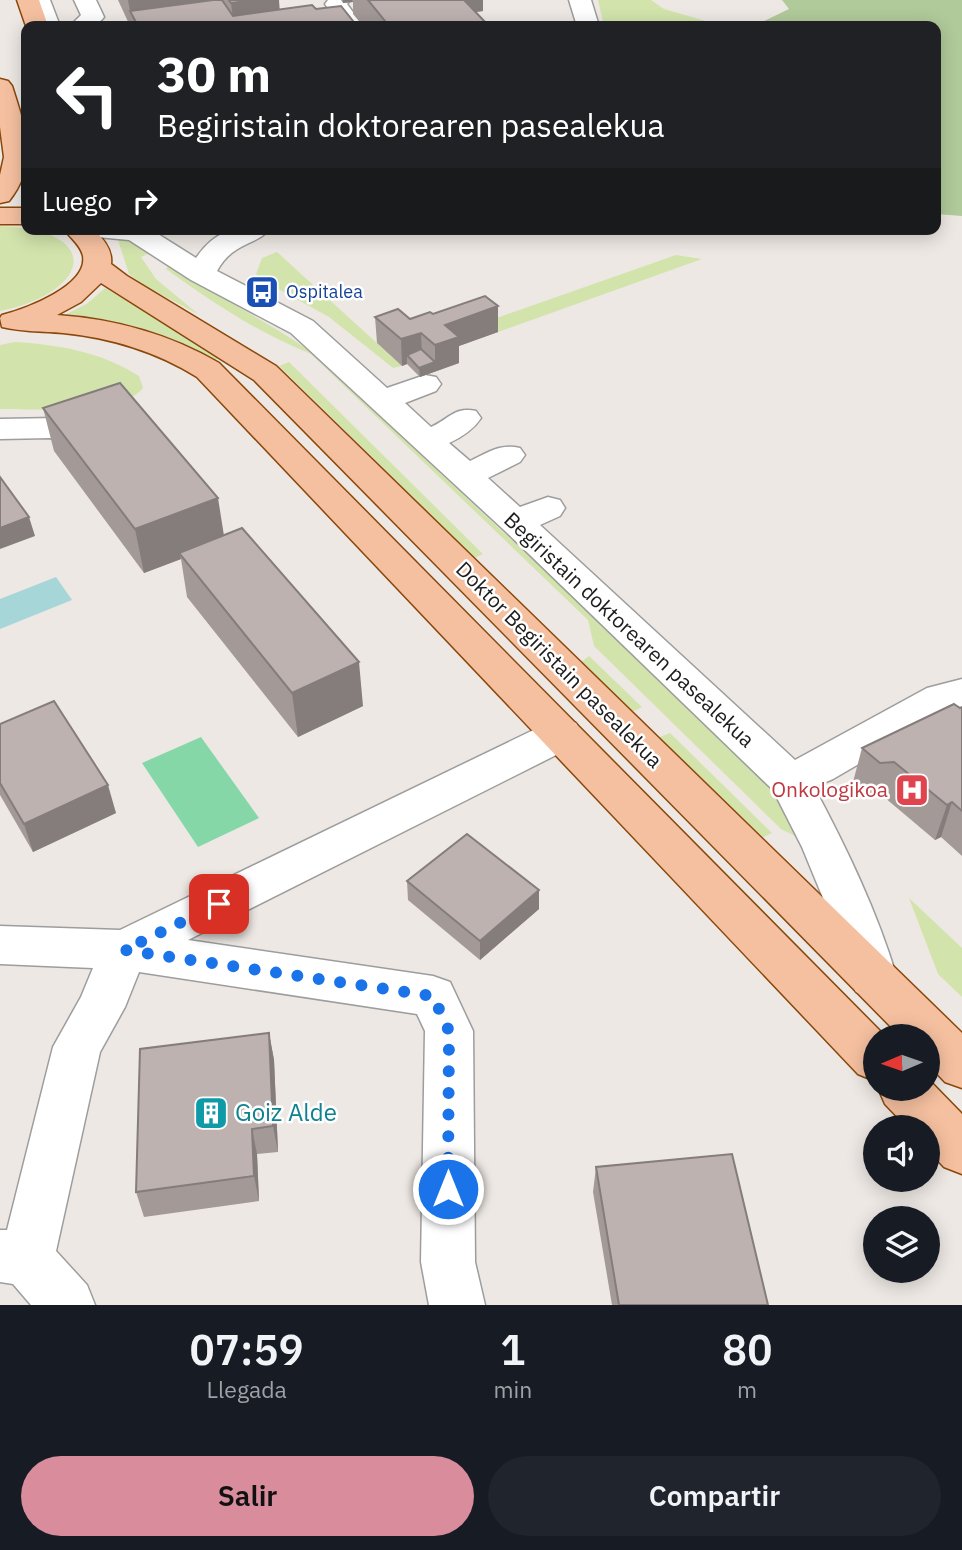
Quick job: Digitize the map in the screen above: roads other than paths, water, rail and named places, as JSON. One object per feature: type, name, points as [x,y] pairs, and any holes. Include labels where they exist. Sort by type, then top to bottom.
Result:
[{"type":"main road","points":[[28,0],[35,21]]},
{"type":"main road","points":[[0,86],[15,135],[8,142],[13,180],[0,195]]},
{"type":"main road","points":[[0,216],[21,216]]},
{"type":"main road","points":[[6,322],[44,312],[69,298],[87,283],[97,267],[98,256],[95,246],[83,235]]},
{"type":"main road","name":"Doktor Begiristain pasealekua","points":[[97,267],[116,283],[242,356],[265,373],[873,978]]},
{"type":"main road","points":[[6,322],[94,327],[124,333],[170,349],[208,370],[863,1047]]},
{"type":"main road","name":"Begiristain doktorearen pasealekua","points":[[873,978],[962,1066]]},
{"type":"main road","points":[[915,1101],[962,1150]]},
{"type":"street","points":[[39,0],[47,21]]},
{"type":"street","points":[[85,0],[93,17],[88,21]]},
{"type":"street","points":[[580,0],[586,21]]},
{"type":"street","points":[[344,13],[367,8]]},
{"type":"street","name":"Begiristain doktorearen pasealekua","points":[[147,235],[201,274],[302,327],[516,522],[789,780],[829,859],[860,932],[873,978]]},
{"type":"street","points":[[201,274],[219,246],[236,235]]},
{"type":"street","points":[[382,401],[425,384]]},
{"type":"street","points":[[426,440],[451,430],[465,418]]},
{"type":"street","points":[[0,429],[56,428],[69,435]]},
{"type":"street","points":[[466,477],[508,455]]},
{"type":"street","points":[[516,522],[548,508]]},
{"type":"street","points":[[789,780],[818,768],[941,698],[962,693]]},
{"type":"street","points":[[66,1305],[13,1257],[77,1047],[101,1007],[124,950],[562,734]]},
{"type":"street","points":[[0,945],[124,950],[433,996],[449,1031],[448,1262],[457,1305]]},
{"type":"water","points":[[56,577],[72,600],[0,629],[0,599]]},
{"type":"place","name":"Ospitalea","points":[[262,292]]},
{"type":"place","name":"Onkologikoa","points":[[912,790]]},
{"type":"place","name":"Goiz Alde","points":[[211,1113]]}]
